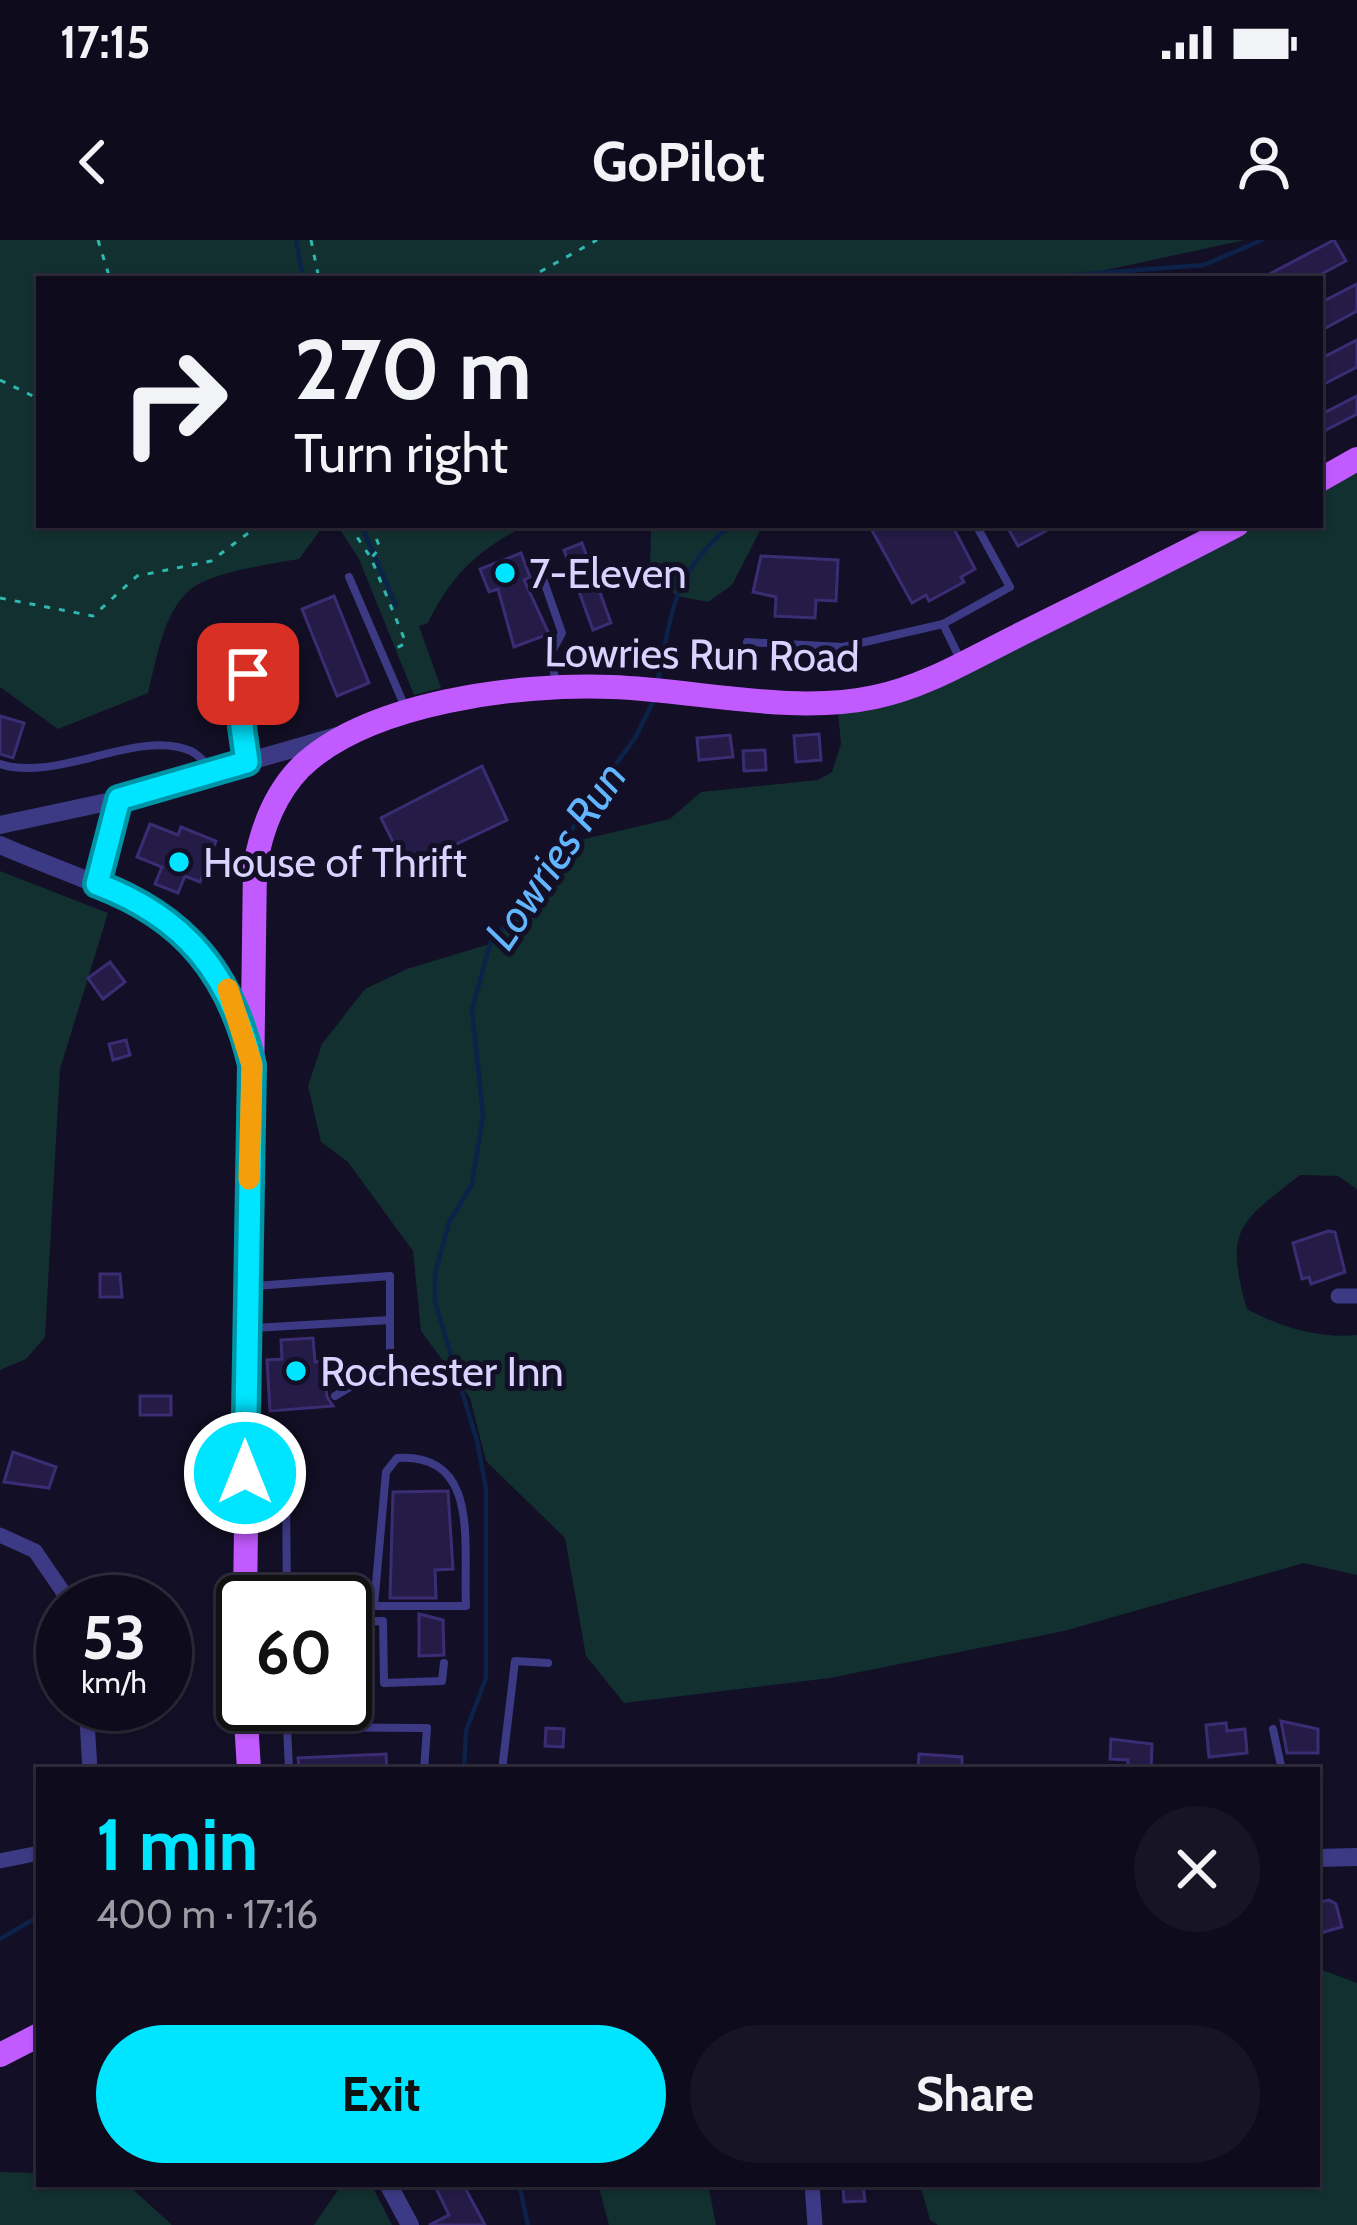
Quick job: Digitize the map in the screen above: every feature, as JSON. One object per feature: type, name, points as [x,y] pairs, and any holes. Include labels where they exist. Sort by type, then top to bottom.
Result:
[{"type":"main road","points":[[1323,478],[1357,458]]},
{"type":"main road","name":"Lowries Run Road","points":[[374,725],[495,693],[556,687],[854,700],[897,692],[1232,528]]},
{"type":"main road","points":[[244,1575],[253,908],[264,831],[279,796],[301,767],[374,725]]},
{"type":"main road","points":[[247,1731],[249,1767]]},
{"type":"main road","points":[[0,2055],[36,2037]]},
{"type":"street","name":"Lowries Run Road","points":[[0,825],[119,799],[374,725]]},
{"type":"street","points":[[0,845],[143,903],[196,944],[232,997],[252,1065]]},
{"type":"street","points":[[1338,1296],[1357,1296]]},
{"type":"street","points":[[0,1534],[35,1551],[51,1575]]},
{"type":"street","points":[[88,1731],[90,1767]]},
{"type":"street","points":[[0,1861],[36,1854]]},
{"type":"street","points":[[1320,1858],[1357,1857]]},
{"type":"street","points":[[390,2187],[410,2225]]},
{"type":"street","points":[[812,2187],[815,2225]]},
{"type":"lane","points":[[747,642],[843,647],[943,624],[1010,587],[978,528]]},
{"type":"lane","points":[[541,573],[562,633],[551,653],[556,687]]},
{"type":"lane","points":[[349,577],[408,714]]},
{"type":"lane","points":[[943,624],[962,663]]},
{"type":"lane","points":[[247,762],[242,727],[248,674]]},
{"type":"lane","points":[[0,764],[64,764],[145,748],[191,751],[214,771]]},
{"type":"lane","points":[[97,884],[119,799]]},
{"type":"lane","points":[[246,1286],[390,1276],[390,1364],[335,1396]]},
{"type":"lane","points":[[245,1328],[390,1321]]},
{"type":"lane","points":[[421,1457],[444,1466],[459,1490],[466,1606],[374,1606],[386,1472],[397,1458],[421,1457]]},
{"type":"lane","points":[[245,1473],[278,1475],[286,1490],[287,1575]]},
{"type":"lane","points":[[372,1621],[383,1621],[384,1683],[442,1681],[443,1663]]},
{"type":"lane","points":[[502,1767],[515,1661],[548,1663]]},
{"type":"lane","points":[[372,1728],[427,1728],[424,1767]]},
{"type":"lane","points":[[1274,1729],[1281,1767]]},
{"type":"lane","points":[[286,1731],[289,1767]]},
{"type":"path","points":[[98,240],[109,276]]},
{"type":"path","points":[[311,240],[318,276]]},
{"type":"path","points":[[532,276],[597,240]]},
{"type":"path","points":[[0,380],[36,398]]},
{"type":"path","points":[[0,598],[93,616],[137,576],[211,561],[255,528]]},
{"type":"path","points":[[351,528],[370,558],[406,643],[382,656]]},
{"type":"path","points":[[370,558],[380,548],[372,528]]},
{"type":"green space","points":[[0,240],[1245,240],[1079,276],[36,276],[36,528],[322,528],[299,559],[226,574],[190,590],[167,624],[148,693],[58,729],[0,687]]},
{"type":"green space","points":[[1357,459],[1357,1189],[1338,1176],[1300,1175],[1250,1217],[1242,1230],[1237,1261],[1247,1309],[1300,1330],[1357,1335],[1357,1575],[1304,1563],[1064,1631],[830,1678],[624,1703],[586,1656],[565,1538],[486,1461],[470,1398],[421,1331],[413,1251],[348,1162],[321,1142],[308,1086],[322,1044],[365,989],[407,969],[493,943],[563,844],[670,819],[701,792],[818,780],[832,772],[841,744],[837,701],[868,699],[1231,528],[1323,528],[1323,478]]},
{"type":"green space","points":[[339,528],[522,528],[468,565],[428,623],[419,626],[441,688],[414,695],[359,559]]},
{"type":"green space","points":[[651,528],[761,528],[732,585],[708,602],[677,596],[650,574]]},
{"type":"green space","points":[[0,871],[108,913],[60,1069],[45,1337],[26,1359],[0,1370]]},
{"type":"green space","points":[[1320,1969],[1357,1983],[1357,2225],[938,2225],[930,2220],[921,2187],[1320,2187]]},
{"type":"green space","points":[[0,2172],[36,2173],[36,2187],[130,2187],[172,2225],[0,2225]]},
{"type":"green space","points":[[340,2187],[373,2187],[392,2225],[314,2225]]},
{"type":"green space","points":[[599,2187],[709,2187],[716,2225],[609,2225]]},
{"type":"building","points":[[1334,240],[1346,261],[1318,276],[1266,276]]},
{"type":"building","points":[[1357,284],[1357,311],[1323,329],[1323,301]]},
{"type":"building","points":[[1357,340],[1357,367],[1323,384],[1323,357]]},
{"type":"building","points":[[1357,396],[1357,414],[1323,431],[1323,413]]},
{"type":"building","points":[[871,528],[954,528],[975,569],[961,577],[964,582],[929,601],[926,595],[912,603]]},
{"type":"building","points":[[1008,528],[1051,528],[1018,546]]},
{"type":"building","points":[[582,543],[611,623],[593,630],[564,550]]},
{"type":"building","name":"7-Eleven","points":[[521,553],[530,577],[524,580],[549,634],[514,647],[498,589],[489,592],[480,569]]},
{"type":"building","points":[[761,556],[838,560],[836,601],[816,600],[815,618],[775,616],[776,597],[753,592]]},
{"type":"building","points":[[334,596],[369,683],[337,696],[302,609]]},
{"type":"building","points":[[279,674],[292,709],[269,716],[262,680]]},
{"type":"building","points":[[0,716],[24,723],[13,758],[0,754]]},
{"type":"building","points":[[819,734],[821,760],[796,762],[794,736]]},
{"type":"building","points":[[730,735],[733,757],[699,760],[697,738]]},
{"type":"building","points":[[765,750],[766,770],[744,771],[743,751]]},
{"type":"building","points":[[482,766],[507,820],[406,868],[381,818]]},
{"type":"building","name":"House of Thrift","points":[[150,824],[178,835],[181,827],[216,841],[200,882],[185,876],[178,893],[155,884],[162,867],[137,857]]},
{"type":"building","points":[[110,962],[125,982],[103,999],[88,978]]},
{"type":"building","points":[[126,1040],[130,1055],[113,1060],[109,1044]]},
{"type":"building","points":[[1335,1232],[1345,1272],[1311,1284],[1309,1277],[1302,1279],[1293,1243]]},
{"type":"building","points":[[100,1274],[120,1274],[122,1297],[100,1297]]},
{"type":"building","name":"Rochester Inn","points":[[313,1338],[315,1362],[324,1361],[327,1397],[333,1406],[270,1411],[267,1360],[282,1359],[281,1340]]},
{"type":"building","points":[[140,1396],[171,1396],[171,1415],[140,1415]]},
{"type":"building","points":[[13,1452],[56,1467],[49,1488],[4,1482]]},
{"type":"building","points":[[448,1491],[453,1569],[435,1570],[436,1598],[390,1598],[393,1492]]},
{"type":"building","points":[[419,1614],[443,1620],[444,1655],[419,1656]]},
{"type":"building","points":[[1281,1721],[1318,1729],[1318,1753],[1287,1753]]},
{"type":"building","points":[[1226,1723],[1227,1731],[1245,1729],[1247,1753],[1209,1757],[1206,1725]]},
{"type":"building","points":[[546,1728],[564,1729],[563,1747],[545,1746]]},
{"type":"building","points":[[1111,1739],[1152,1744],[1151,1767],[1128,1767],[1128,1760],[1110,1759]]},
{"type":"building","points":[[386,1754],[387,1767],[299,1767],[298,1758]]},
{"type":"building","points":[[919,1754],[962,1757],[962,1767],[918,1767]]},
{"type":"building","points":[[1320,1902],[1336,1904],[1342,1927],[1320,1933]]},
{"type":"building","points":[[435,2187],[465,2187],[485,2225],[429,2225],[449,2215]]},
{"type":"building","points":[[843,2187],[863,2187],[865,2201],[844,2202]]},
{"type":"waterway","points":[[296,240],[302,276]]},
{"type":"waterway","name":"Lowries Run","points":[[1059,276],[1204,265],[1262,240]]},
{"type":"waterway","points":[[362,528],[396,605]]},
{"type":"waterway","name":"Lowries Run","points":[[657,683],[685,578],[728,528]]},
{"type":"waterway","name":"Lowries Run","points":[[464,1767],[466,1731],[486,1678],[486,1489],[477,1441],[435,1302],[435,1274],[449,1223],[472,1184],[483,1116],[472,1009],[491,941],[543,887],[581,812],[635,738],[654,700]]},
{"type":"waterway","points":[[0,1939],[36,1918]]},
{"type":"waterway","name":"Lowries Run","points":[[520,2187],[528,2225]]},
{"type":"slow traffic","points":[[228,989],[252,1065],[249,1179]]},
{"type":"place","name":"7-Eleven","points":[[505,573]]},
{"type":"place","name":"House of Thrift","points":[[179,862]]},
{"type":"place","name":"Rochester Inn","points":[[296,1371]]},
{"type":"route","points":[[245,1473],[252,1065],[244,1031],[232,997],[196,944],[143,903],[97,884],[119,799],[247,762],[242,727],[248,674]]}]
